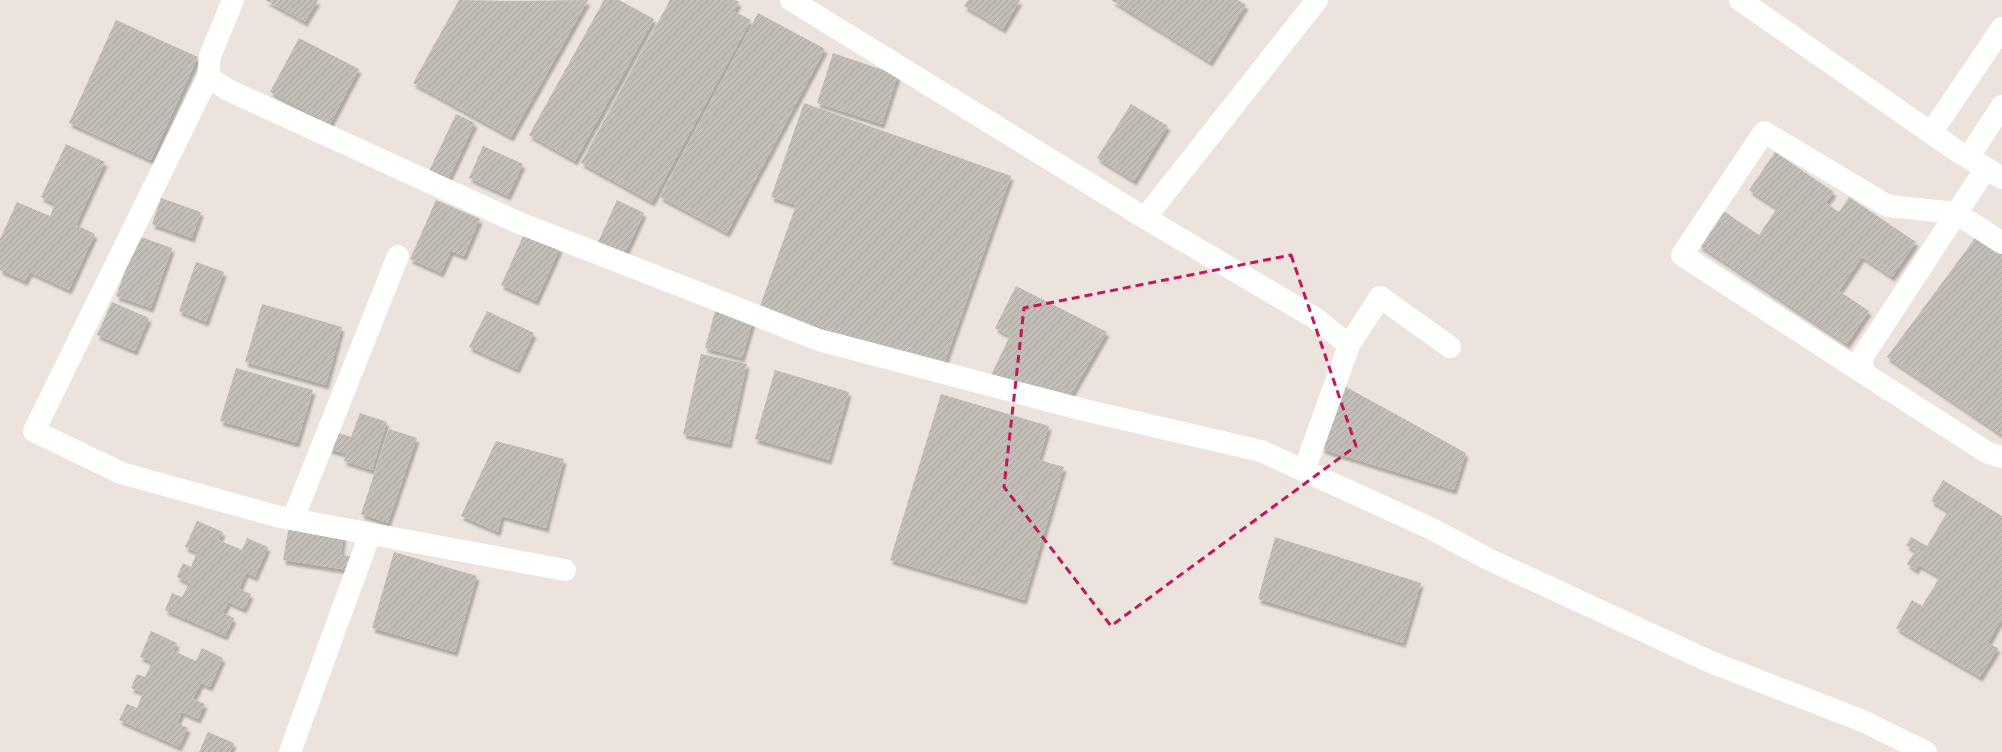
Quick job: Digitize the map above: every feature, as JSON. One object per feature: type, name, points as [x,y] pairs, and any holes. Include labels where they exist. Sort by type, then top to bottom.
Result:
[{"type":"street","points":[[233,0],[210,56],[208,77],[34,432],[121,473],[293,519],[565,570]]},
{"type":"street","points":[[791,0],[1145,218],[1294,308],[1315,318],[1349,345]]},
{"type":"street","points":[[1145,218],[1317,0]]},
{"type":"street","points":[[1740,0],[1985,168]]},
{"type":"street","points":[[1932,133],[2002,28]]},
{"type":"street","points":[[208,77],[228,90],[517,222],[819,340],[1080,408],[1261,451],[1430,528],[1490,560],[1713,663],[1863,721],[1926,752]]},
{"type":"street","points":[[1868,376],[1862,367],[1863,356],[1985,168],[2002,106]]},
{"type":"street","points":[[2002,243],[1956,213],[1888,206],[1764,132],[1682,255],[1988,453],[2002,457]]},
{"type":"street","points":[[293,519],[398,256]]},
{"type":"street","points":[[1304,471],[1349,345],[1380,297],[1450,347]]},
{"type":"street","points":[[290,752],[370,534]]},
{"type":"highlighted area","points":[[1291,255],[1356,446],[1111,626],[1004,487],[1024,308]]},
{"type":"building","points":[[265,0],[318,0],[305,22]]},
{"type":"building","points":[[459,0],[588,0],[511,137],[413,83]]},
{"type":"building","points":[[604,0],[619,0],[654,19],[575,161],[529,135]]},
{"type":"building","points":[[670,0],[735,0],[739,2],[734,11],[751,20],[652,202],[581,163]]},
{"type":"building","points":[[968,0],[1020,0],[1003,29],[964,6]]},
{"type":"building","points":[[1111,0],[1238,0],[1246,5],[1210,62]]},
{"type":"building","points":[[758,13],[825,49],[727,233],[660,197]]},
{"type":"building","points":[[116,20],[198,57],[151,160],[69,123]]},
{"type":"building","points":[[299,38],[359,69],[330,124],[270,92]]},
{"type":"building","points":[[833,53],[898,75],[882,124],[817,103]]},
{"type":"building","points":[[804,103],[1011,176],[942,370],[760,306],[796,205],[771,197]]},
{"type":"building","points":[[1131,104],[1168,126],[1134,181],[1097,158]]},
{"type":"building","points":[[456,114],[475,123],[447,182],[428,173]]},
{"type":"building","points":[[66,144],[105,162],[76,225],[95,234],[69,290],[30,272],[25,281],[0,270],[0,239],[17,202],[50,216],[55,204],[41,197]]},
{"type":"building","points":[[483,146],[523,164],[508,196],[469,178]]},
{"type":"building","points":[[1775,152],[1834,192],[1826,203],[1839,212],[1849,197],[1916,242],[1892,277],[1862,257],[1839,291],[1869,311],[1847,344],[1699,245],[1722,210],[1759,235],[1777,208],[1749,190]]},
{"type":"building","points":[[161,198],[201,212],[192,238],[152,224]]},
{"type":"building","points":[[436,200],[480,219],[464,256],[451,251],[441,273],[410,259]]},
{"type":"building","points":[[617,200],[644,213],[621,262],[595,249]]},
{"type":"building","points":[[525,232],[560,248],[536,301],[501,285]]},
{"type":"building","points":[[138,236],[172,248],[151,308],[116,296]]},
{"type":"building","points":[[1976,237],[2002,254],[2002,435],[1887,357]]},
{"type":"building","points":[[196,262],[224,272],[206,322],[179,311]]},
{"type":"building","points":[[1016,286],[1107,332],[1069,398],[989,379],[1010,336],[995,328]]},
{"type":"building","points":[[112,302],[149,318],[135,351],[97,335]]},
{"type":"building","points":[[262,304],[342,327],[326,385],[245,362]]},
{"type":"building","points":[[487,311],[534,333],[517,369],[469,347]]},
{"type":"building","points":[[715,311],[753,321],[742,358],[705,348]]},
{"type":"building","points":[[701,354],[747,364],[729,444],[683,434]]},
{"type":"building","points":[[236,368],[313,390],[297,443],[220,421]]},
{"type":"building","points":[[775,370],[849,392],[829,460],[755,439]]},
{"type":"building","points":[[1341,384],[1466,453],[1454,490],[1322,449]]},
{"type":"building","points":[[941,394],[1049,426],[1039,460],[1064,467],[1024,600],[890,560]]},
{"type":"building","points":[[360,413],[387,422],[372,470],[344,461],[346,454],[329,449],[335,432],[351,437]]},
{"type":"building","points":[[389,429],[417,438],[388,523],[361,514]]},
{"type":"building","points":[[496,441],[564,459],[546,528],[502,516],[498,532],[461,516]]},
{"type":"building","points":[[1943,480],[2002,516],[2002,623],[2000,621],[1988,643],[1998,648],[1980,677],[1896,628],[1912,600],[1922,606],[1940,577],[1919,565],[1916,570],[1907,564],[1915,551],[1906,545],[1911,537],[1927,546],[1948,511],[1931,501]]},
{"type":"building","points":[[197,521],[223,532],[219,540],[242,550],[247,538],[268,547],[255,577],[246,573],[239,589],[251,594],[244,609],[228,602],[223,613],[234,618],[225,636],[165,610],[172,593],[182,597],[189,583],[177,577],[183,563],[191,567],[197,552],[185,547]]},
{"type":"building","points":[[289,526],[344,534],[341,555],[356,557],[354,571],[283,560]]},
{"type":"building","points":[[1275,537],[1421,583],[1403,643],[1258,599]]},
{"type":"building","points":[[394,552],[477,576],[455,652],[372,628]]},
{"type":"building","points":[[151,631],[177,643],[174,651],[196,661],[202,648],[223,658],[210,687],[201,683],[193,699],[205,704],[198,719],[182,712],[177,723],[188,728],[179,747],[119,720],[127,704],[137,708],[143,693],[131,688],[137,674],[145,677],[152,662],[140,657]]},
{"type":"building","points":[[208,732],[234,743],[230,752],[199,752]]}]
